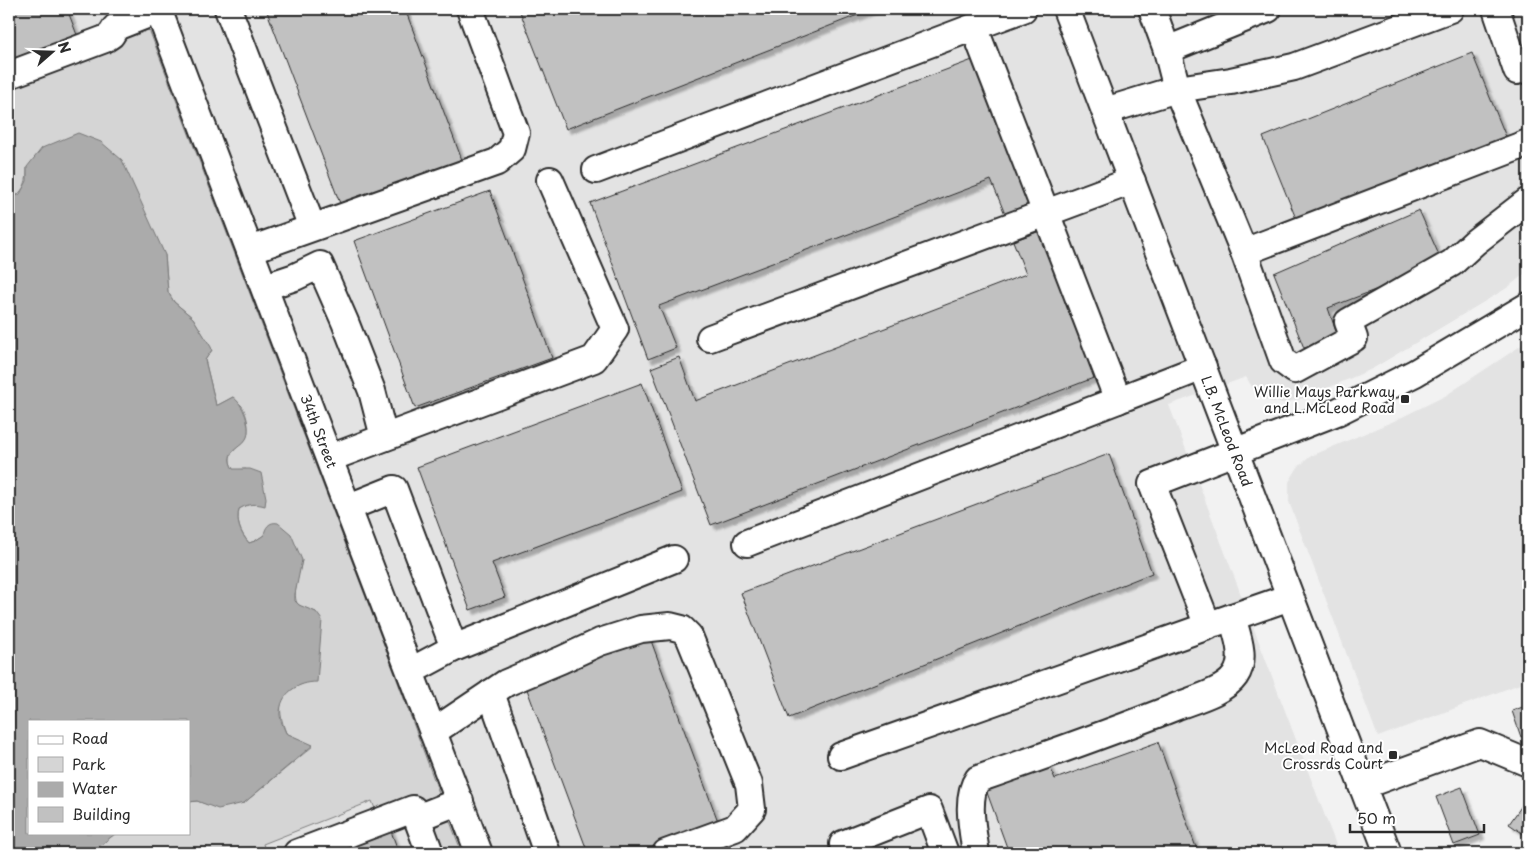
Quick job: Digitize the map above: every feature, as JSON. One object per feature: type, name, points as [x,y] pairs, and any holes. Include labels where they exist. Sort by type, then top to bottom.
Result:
[{"type":"street","points":[[9,74],[105,39],[111,35],[112,18],[158,9]]},
{"type":"street","name":"34th Street","points":[[158,9],[480,853]]},
{"type":"street","points":[[228,9],[312,227]]},
{"type":"street","points":[[250,250],[497,162],[512,149],[516,133],[470,9]]},
{"type":"street","points":[[596,170],[1023,9]]},
{"type":"street","name":"L.B. McLeod Road","points":[[1066,9],[1388,853]]},
{"type":"street","points":[[1152,9],[1167,50],[1177,89],[1244,252],[1283,361],[1295,370],[1354,338],[1348,322],[1452,263],[1475,242],[1528,201]]},
{"type":"street","points":[[1167,50],[1268,9]]},
{"type":"street","points":[[1105,111],[1177,89],[1231,81],[1294,67],[1450,9]]},
{"type":"street","points":[[1496,9],[1517,71]]},
{"type":"street","points":[[974,27],[1118,400]]},
{"type":"street","points":[[1244,252],[1528,142]]},
{"type":"street","points":[[330,458],[594,359],[615,329],[550,180]]},
{"type":"street","points":[[710,338],[1132,181]]},
{"type":"street","points":[[265,287],[295,277],[320,265],[372,391],[384,437]]},
{"type":"street","points":[[1208,626],[1152,484],[1337,412],[1414,373],[1528,306]]},
{"type":"street","points":[[747,543],[1203,367]]},
{"type":"street","points":[[348,507],[394,489],[454,648]]},
{"type":"street","points":[[411,671],[454,648],[674,560]]},
{"type":"street","points":[[841,756],[1290,597]]},
{"type":"street","points":[[976,853],[971,800],[973,786],[978,779],[1114,730],[1212,692],[1228,683],[1236,675],[1241,650],[1232,617]]},
{"type":"street","points":[[433,732],[506,683],[600,642],[640,629],[670,626],[682,629],[689,636],[746,775],[752,809],[735,828],[666,853]]},
{"type":"street","points":[[491,693],[547,853]]},
{"type":"street","points":[[1362,786],[1480,743],[1528,763]]},
{"type":"street","points":[[417,818],[460,801]]},
{"type":"street","points":[[296,853],[413,809],[430,853]]},
{"type":"street","points":[[846,853],[843,844],[929,810],[945,853]]},
{"type":"shaded area","points":[[9,9],[1528,9],[1528,271],[1507,288],[1372,369],[1305,398],[1283,403],[1269,401],[1257,395],[1246,377],[1169,405],[1339,853],[9,853]]},
{"type":"shaded area","points":[[1528,341],[1528,681],[1378,737],[1289,502],[1289,482],[1298,467],[1311,456],[1394,421],[1445,396]]},
{"type":"green space","points":[[145,27],[150,32],[389,658],[439,793],[438,798],[377,814],[372,801],[263,844],[266,853],[91,853],[115,834],[190,834],[190,802],[197,801],[206,804],[244,803],[313,746],[286,733],[281,715],[281,707],[285,695],[290,690],[308,682],[316,612],[302,607],[296,601],[295,596],[302,560],[264,535],[249,543],[241,531],[238,523],[239,509],[248,504],[258,504],[246,469],[233,470],[230,459],[233,452],[247,437],[247,418],[242,406],[233,397],[216,405],[205,360],[212,350],[193,318],[174,302],[168,292],[165,255],[27,167],[24,187],[9,200],[9,82]]},
{"type":"green space","points":[[449,819],[462,853],[439,853],[431,820]]},
{"type":"water","points":[[78,133],[101,142],[122,160],[165,255],[168,292],[174,302],[193,318],[211,347],[212,350],[205,360],[216,405],[233,397],[237,400],[245,415],[248,427],[247,437],[231,454],[230,463],[233,469],[250,469],[261,473],[266,498],[265,506],[251,504],[239,509],[238,523],[241,531],[249,543],[264,535],[266,528],[270,524],[278,523],[291,534],[302,560],[295,601],[299,605],[316,612],[322,620],[317,682],[303,684],[291,690],[283,700],[280,714],[286,733],[313,745],[244,803],[218,809],[197,801],[190,802],[190,720],[28,720],[28,834],[115,834],[91,853],[15,853],[9,835],[9,200],[20,194],[27,181],[27,167],[42,148]]},
{"type":"building","points":[[9,9],[67,9],[77,35],[9,60]]},
{"type":"building","points":[[266,9],[405,9],[462,160],[341,206]]},
{"type":"building","points":[[519,9],[873,9],[566,129]]},
{"type":"building","points":[[1472,53],[1506,137],[1297,221],[1263,137]]},
{"type":"building","points":[[975,59],[1031,203],[1005,214],[991,180],[659,306],[676,348],[648,359],[590,203]]},
{"type":"building","points":[[490,191],[552,358],[415,408],[354,241]]},
{"type":"building","points":[[1419,210],[1443,264],[1328,308],[1340,343],[1304,348],[1274,273]]},
{"type":"building","points":[[1040,231],[1096,377],[711,525],[651,368],[679,357],[695,401],[1026,274],[1013,241]]},
{"type":"building","points":[[642,383],[682,492],[492,563],[505,597],[470,610],[417,467]]},
{"type":"building","points":[[1109,454],[1152,573],[789,718],[741,593]]},
{"type":"building","points":[[650,638],[719,824],[639,853],[588,853],[525,684]]},
{"type":"building","points":[[1528,705],[1528,734],[1521,737],[1512,711]]},
{"type":"building","points":[[1158,742],[1198,853],[1009,853],[985,787],[1049,764],[1055,779]]},
{"type":"building","points":[[1462,787],[1480,835],[1454,845],[1436,797]]},
{"type":"building","points":[[1525,801],[1528,804],[1528,837],[1509,824]]},
{"type":"building","points":[[389,826],[399,853],[315,853]]},
{"type":"place","name":"Willie Mays Parkway and L.McLeod Road","points":[[1405,399]]},
{"type":"place","name":"McLeod Road and Crossrds Court","points":[[1393,755]]}]
